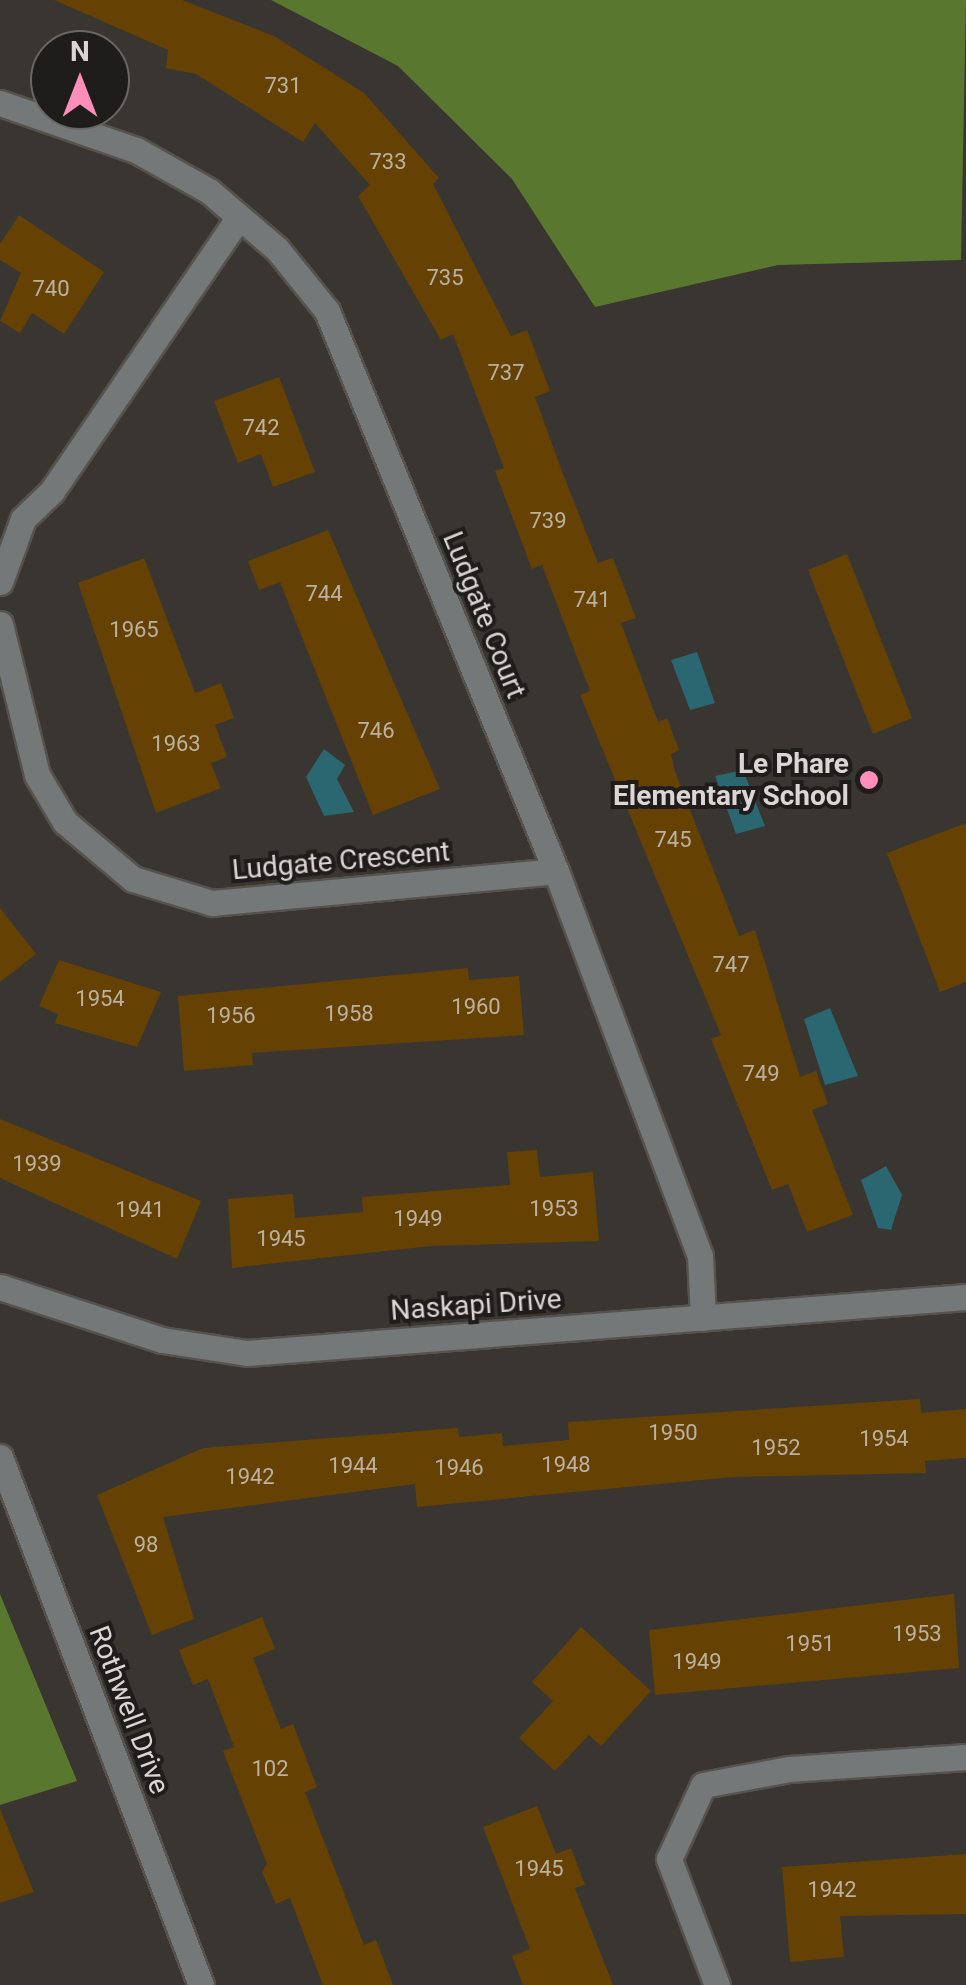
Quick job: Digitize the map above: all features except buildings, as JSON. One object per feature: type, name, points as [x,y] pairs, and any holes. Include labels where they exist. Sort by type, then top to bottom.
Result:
[{"type":"street","name":"Ludgate Court","points":[[0,103],[136,150],[209,190],[237,220],[277,249],[327,312],[556,871],[700,1256],[703,1318]]},
{"type":"street","points":[[0,582],[23,519],[52,491],[237,220]]},
{"type":"street","name":"Ludgate Crescent","points":[[0,624],[37,775],[65,822],[133,879],[212,902],[556,871]]},
{"type":"street","name":"Naskapi Drive","points":[[0,1288],[162,1340],[247,1353],[966,1297]]},
{"type":"street","name":"Rothwell Drive","points":[[0,1456],[201,1985]]},
{"type":"street","points":[[716,1985],[669,1859],[704,1785],[790,1769],[966,1757]]},
{"type":"green space","points":[[271,0],[966,0],[961,260],[778,265],[595,307],[512,179],[398,66]]},
{"type":"green space","points":[[0,1594],[77,1781],[0,1805]]},
{"type":"water","points":[[697,652],[715,703],[690,710],[671,660]]},
{"type":"water","points":[[324,749],[345,765],[337,779],[354,812],[324,816],[306,777]]},
{"type":"water","points":[[743,770],[765,826],[736,834],[715,776]]},
{"type":"water","points":[[830,1008],[858,1076],[825,1085],[804,1019]]},
{"type":"water","points":[[886,1166],[902,1195],[891,1230],[878,1228],[861,1180]]},
{"type":"place","name":"Le Phare Elementary School","points":[[869,780]]}]
